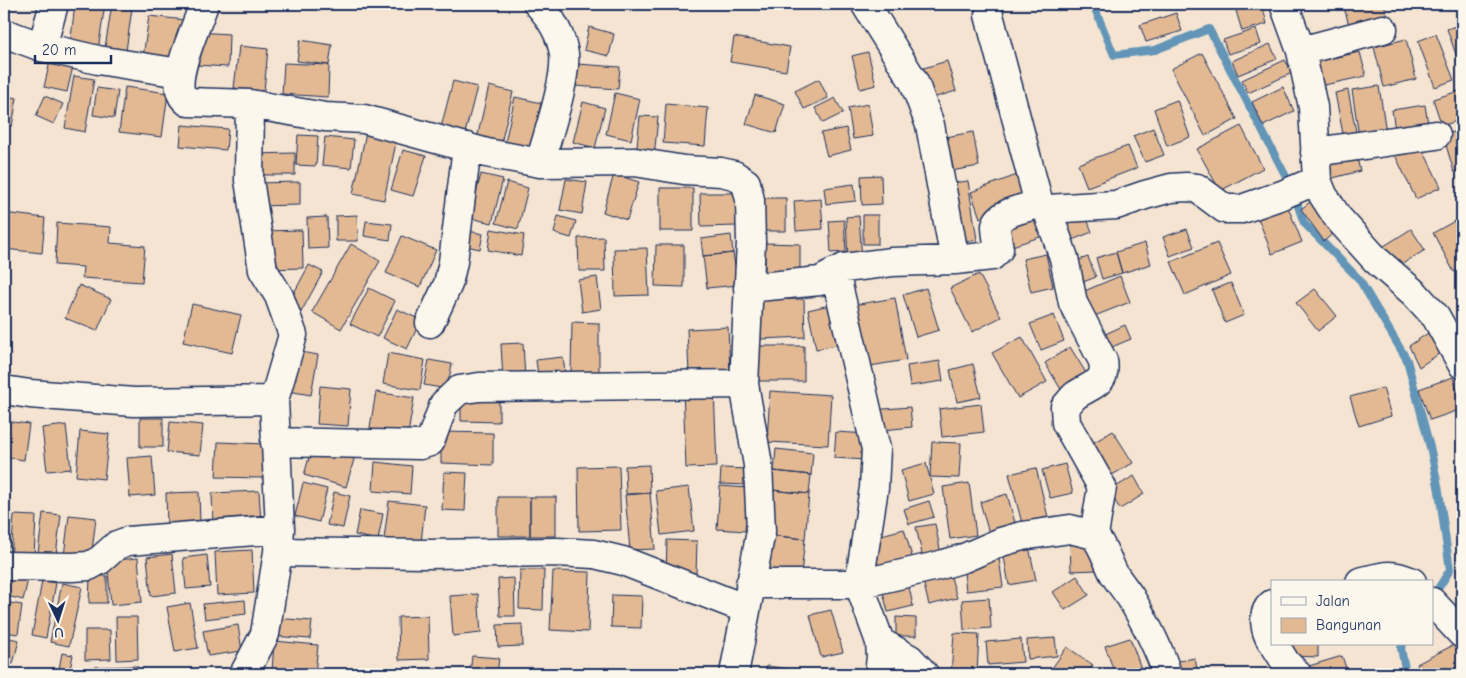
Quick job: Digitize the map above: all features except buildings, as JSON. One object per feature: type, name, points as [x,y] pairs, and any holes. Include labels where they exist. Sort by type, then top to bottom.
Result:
[{"type":"street","points":[[42,47],[54,4]]},
{"type":"street","points":[[204,4],[180,73],[181,93],[188,102],[250,104],[325,117],[364,119],[487,153],[540,163],[635,162],[684,170],[721,172],[734,175],[746,183],[750,200],[751,242],[744,384],[758,465],[762,531],[734,674]]},
{"type":"street","points":[[1284,4],[1301,51],[1313,107],[1315,152],[1302,187]]},
{"type":"street","points":[[866,5],[914,82],[930,125],[956,260]]},
{"type":"street","points":[[540,163],[562,79],[564,55],[558,32],[548,7]]},
{"type":"street","points":[[989,16],[1043,206],[1064,258],[1073,303],[1103,361],[1105,372],[1100,380],[1074,396],[1065,407],[1066,423],[1102,487],[1094,535]]},
{"type":"street","points":[[1301,51],[1384,29]]},
{"type":"street","points":[[4,33],[42,47],[98,60],[180,73]]},
{"type":"street","points":[[244,674],[265,634],[279,540],[274,400],[293,335],[279,296],[263,270],[249,180],[250,104]]},
{"type":"street","points":[[1315,152],[1436,135]]},
{"type":"street","points":[[430,323],[448,284],[466,147]]},
{"type":"street","points":[[748,288],[820,281],[844,268],[892,262],[956,260],[992,256],[999,249],[996,225],[1004,214],[1043,206],[1116,206],[1145,195],[1172,188],[1197,188],[1225,209],[1242,209],[1302,187],[1323,195],[1338,218],[1376,260],[1415,294],[1436,317],[1462,364]]},
{"type":"street","points":[[835,272],[876,449],[874,488],[859,584],[880,642],[879,674]]},
{"type":"street","points":[[275,442],[420,444],[430,442],[444,404],[459,390],[479,387],[744,384]]},
{"type":"street","points":[[4,390],[30,394],[134,402],[274,400]]},
{"type":"street","points":[[4,566],[88,566],[100,560],[117,545],[128,541],[279,540],[427,554],[557,552],[594,554],[748,596],[859,584],[937,566],[1022,536],[1070,529],[1094,535],[1099,541],[1114,572],[1149,632],[1161,656],[1167,674]]},
{"type":"street","points":[[1367,580],[1384,575],[1401,577],[1408,580]]},
{"type":"street","points":[[1271,605],[1264,615],[1271,640]]},
{"type":"street","points":[[1435,605],[1462,634]]},
{"type":"street","points":[[880,642],[910,659],[924,674]]},
{"type":"street","points":[[1275,646],[1286,663],[1297,674]]},
{"type":"waterway","points":[[1093,4],[1114,55],[1155,50],[1209,29],[1291,186],[1304,223],[1359,279],[1407,360],[1431,451],[1439,491],[1450,570],[1434,595]]},
{"type":"waterway","points":[[1402,646],[1406,674]]}]
